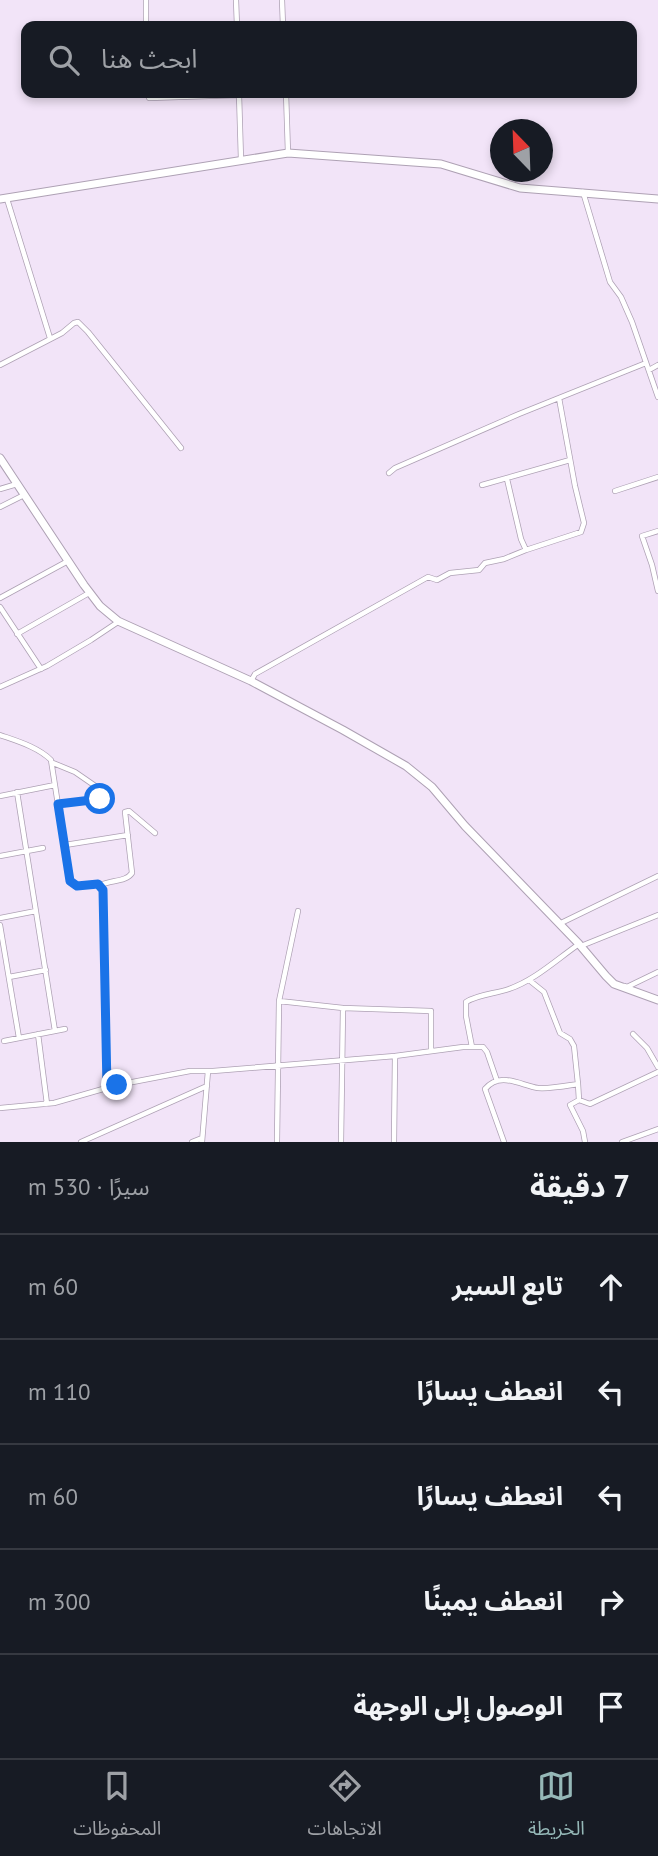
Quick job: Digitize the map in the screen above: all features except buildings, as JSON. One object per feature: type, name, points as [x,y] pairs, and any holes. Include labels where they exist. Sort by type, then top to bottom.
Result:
[{"type":"street","points":[[146,0],[146,21]]},
{"type":"street","points":[[236,0],[237,21]]},
{"type":"street","points":[[282,0],[283,21]]},
{"type":"street","points":[[239,98],[241,160]]},
{"type":"street","points":[[286,98],[288,153]]},
{"type":"street","points":[[50,338],[4,199],[288,153],[441,164],[520,188],[658,199]]},
{"type":"street","points":[[583,192],[610,282],[621,297],[632,322],[658,397]]},
{"type":"street","points":[[0,365],[62,333],[74,323],[79,323],[181,448]]},
{"type":"street","points":[[389,473],[395,468],[646,363]]},
{"type":"street","points":[[649,370],[658,365]]},
{"type":"street","points":[[251,681],[255,674],[428,577],[437,579],[450,573],[479,570],[485,563],[581,532],[584,523],[559,398]]},
{"type":"street","points":[[0,458],[90,593],[100,606],[118,621],[251,681],[406,766],[422,779],[614,984],[658,1000]]},
{"type":"street","points":[[482,485],[570,460]]},
{"type":"street","points":[[615,491],[658,477]]},
{"type":"street","points":[[507,479],[526,550]]},
{"type":"street","points":[[0,489],[17,484]]},
{"type":"street","points":[[0,507],[24,495]]},
{"type":"street","points":[[658,531],[642,536],[653,565],[658,591]]},
{"type":"street","points":[[0,598],[68,561]]},
{"type":"street","points":[[17,634],[90,593]]},
{"type":"street","points":[[0,607],[41,669]]},
{"type":"street","points":[[0,687],[41,669],[118,621]]},
{"type":"street","points":[[0,735],[32,748],[52,763],[75,772],[104,792],[101,798],[58,804]]},
{"type":"street","points":[[52,763],[69,880],[72,884],[101,885],[130,877],[132,873],[125,814],[127,811],[155,833]]},
{"type":"street","points":[[0,796],[55,785]]},
{"type":"street","points":[[17,792],[55,1031]]},
{"type":"street","points":[[65,845],[128,835]]},
{"type":"street","points":[[0,856],[43,848]]},
{"type":"street","points":[[559,924],[658,876]]},
{"type":"street","points":[[101,885],[107,1088]]},
{"type":"street","points":[[0,918],[36,911]]},
{"type":"street","points":[[277,1142],[279,1001],[298,911]]},
{"type":"street","points":[[472,1047],[466,1002],[529,981],[580,945],[658,915]]},
{"type":"street","points":[[0,925],[19,1038]]},
{"type":"street","points":[[9,977],[46,970]]},
{"type":"street","points":[[614,984],[627,987],[658,972]]},
{"type":"street","points":[[529,981],[544,992],[560,1033],[570,1039],[573,1046],[579,1100]]},
{"type":"street","points":[[279,1001],[344,1008],[431,1011],[431,1051]]},
{"type":"street","points":[[341,1142],[344,1008]]},
{"type":"street","points":[[4,1041],[65,1029]]},
{"type":"street","points":[[38,1034],[47,1104]]},
{"type":"street","points":[[585,1142],[583,1131],[570,1105],[579,1100],[590,1104],[658,1070],[647,1048],[633,1034]]},
{"type":"street","points":[[0,1108],[47,1104],[190,1071],[342,1061],[472,1047],[483,1047],[487,1052],[497,1081]]},
{"type":"street","points":[[394,1142],[395,1056]]},
{"type":"street","points":[[192,1142],[202,1140],[208,1071]]},
{"type":"street","points":[[504,1142],[485,1089],[489,1085],[511,1079],[540,1088],[578,1084]]},
{"type":"street","points":[[80,1142],[207,1086]]},
{"type":"street","points":[[622,1142],[658,1129]]},
{"type":"route","points":[[100,799],[58,804],[70,881],[77,886],[95,883],[101,885],[103,890],[107,1088],[117,1085]]}]
